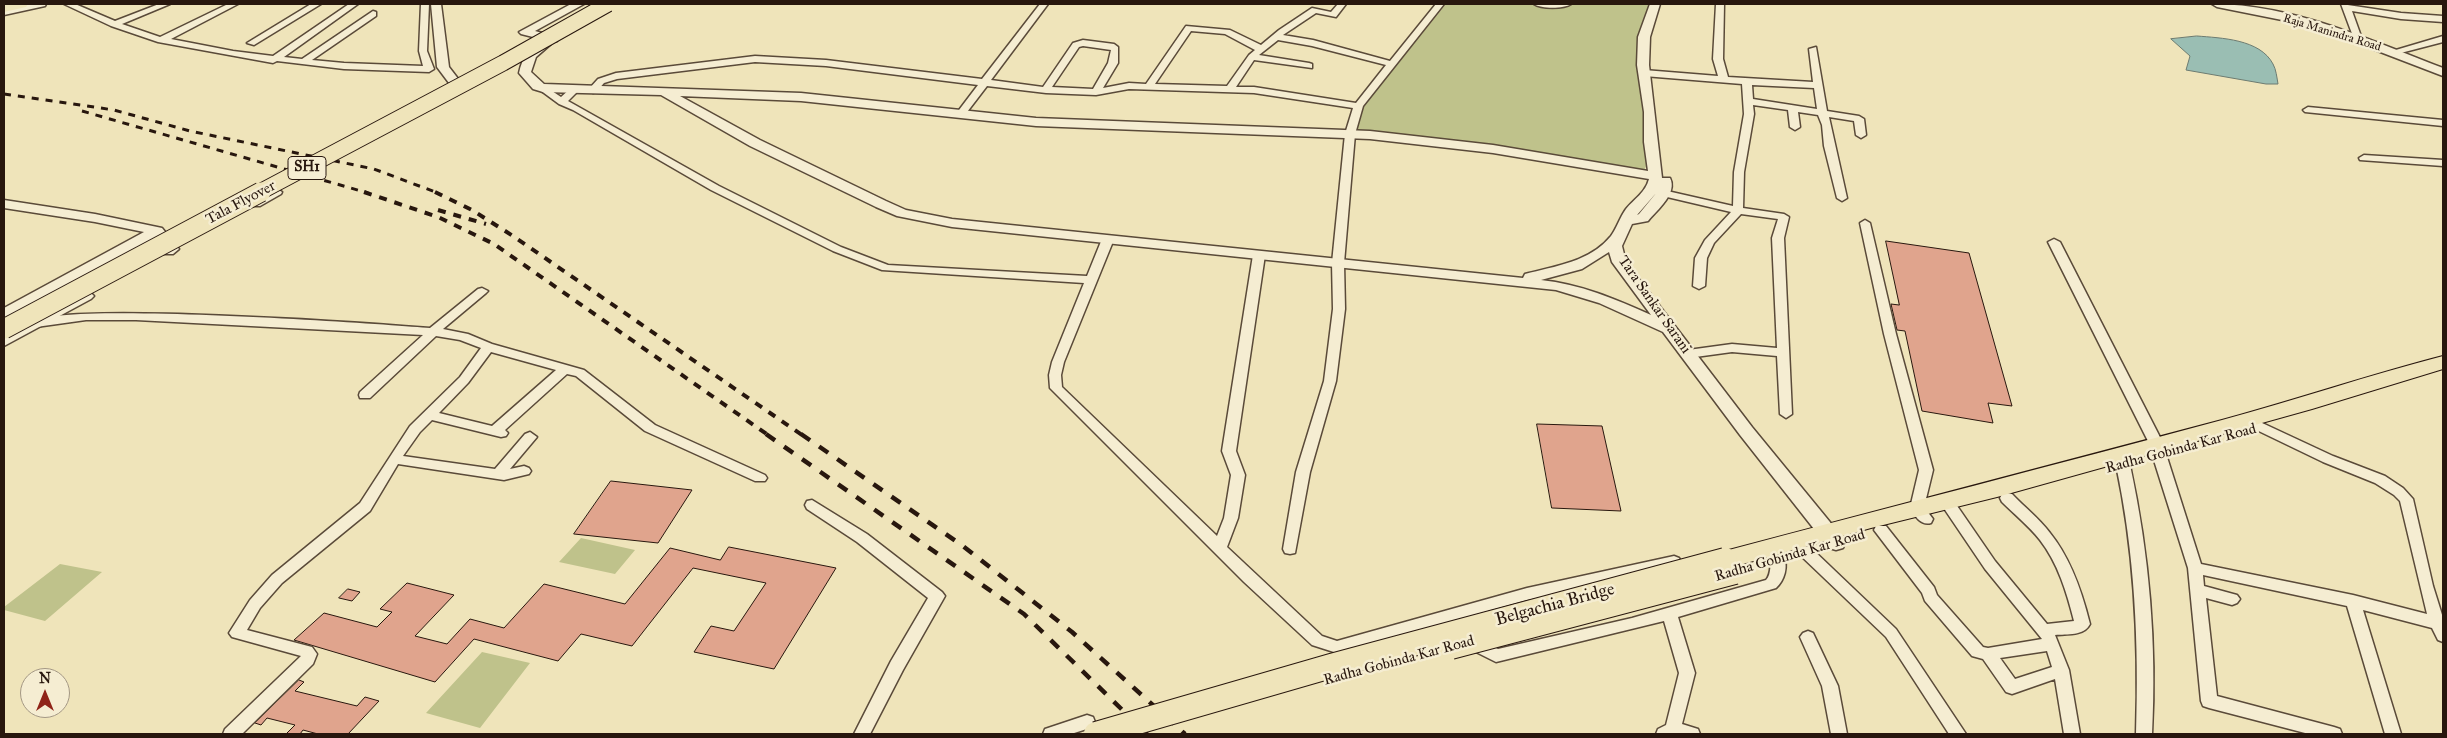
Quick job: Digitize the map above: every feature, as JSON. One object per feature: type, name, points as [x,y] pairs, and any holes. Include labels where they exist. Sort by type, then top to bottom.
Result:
[{"type":"main road","points":[[4,7],[20,4]]},
{"type":"main road","name":"Tala Flyover","points":[[4,322],[30,317],[453,80],[594,4]]},
{"type":"main road","name":"Tala Flyover","points":[[4,329],[503,64],[608,4]]},
{"type":"main road","points":[[1950,506],[2252,423],[2443,362]]},
{"type":"main road","name":"Radha Gobinda Kar Road","points":[[2252,423],[2443,377]]},
{"type":"main road","name":"Radha Gobinda Kar Road","points":[[1137,734],[1357,670],[1564,618],[1730,566],[1778,560],[1800,546],[1832,537],[1881,530],[1922,513],[1950,506],[2006,498],[2123,464],[2158,449]]},
{"type":"main road","points":[[1832,537],[1922,513]]},
{"type":"main road","points":[[1730,566],[1800,546]]},
{"type":"main road","name":"Belgachia Bridge","points":[[1091,728],[1220,696],[1407,644],[1730,566]]},
{"type":"street","points":[[4,7],[12,4]]},
{"type":"street","points":[[4,12],[40,4]]},
{"type":"street","points":[[68,4],[114,24],[162,40],[273,60],[386,69],[429,69],[423,51],[425,4]]},
{"type":"street","points":[[114,24],[166,4]]},
{"type":"street","points":[[162,40],[234,4]]},
{"type":"street","points":[[251,43],[317,4]]},
{"type":"street","points":[[273,60],[354,4]]},
{"type":"street","points":[[436,4],[443,67],[453,80]]},
{"type":"street","points":[[553,39],[525,32],[579,4]]},
{"type":"street","points":[[616,4],[536,49],[527,60],[526,73],[537,86],[715,188],[860,259],[886,268],[1090,280]]},
{"type":"street","points":[[962,114],[1044,4]]},
{"type":"street","points":[[1229,90],[1252,57],[1261,49],[1315,10],[1333,15],[1342,4]]},
{"type":"street","points":[[1290,549],[1303,472],[1330,381],[1339,309],[1338,263],[1350,134],[1358,106],[1440,4]]},
{"type":"street","points":[[1538,4],[1566,4]]},
{"type":"street","points":[[1655,4],[1644,37],[1648,73],[1650,142],[1658,192]]},
{"type":"street","points":[[1658,192],[1662,143],[1648,73],[1653,35],[1666,4]]},
{"type":"street","points":[[1720,4],[1718,59],[1724,80]]},
{"type":"street","name":"Raja Manindra Road","points":[[2217,4],[2294,19],[2358,39],[2443,72]]},
{"type":"street","points":[[2346,6],[2358,39]]},
{"type":"street","points":[[2346,6],[2401,16],[2443,18]]},
{"type":"street","points":[[302,62],[373,14]]},
{"type":"street","points":[[1149,86],[1189,28],[1227,32],[1261,49]]},
{"type":"street","points":[[1277,37],[1313,43],[1392,64]]},
{"type":"street","points":[[2393,52],[2443,39]]},
{"type":"street","points":[[1046,90],[1076,45],[1083,43],[1114,47],[1113,63],[1096,92]]},
{"type":"street","points":[[1812,49],[1822,113],[1827,125],[1829,146],[1842,198]]},
{"type":"street","points":[[1252,57],[1309,66]]},
{"type":"street","points":[[593,90],[601,81],[616,76],[728,60],[755,59],[835,64],[1046,90],[1096,92],[1129,86],[1254,90],[1358,106]]},
{"type":"street","points":[[1648,73],[1747,82],[1817,84]]},
{"type":"street","points":[[1699,286],[1701,258],[1709,242],[1723,229],[1738,210],[1739,172],[1749,114],[1747,82]]},
{"type":"street","points":[[542,88],[664,92],[721,91],[804,97],[1030,122],[1350,134],[1481,146],[1656,176]]},
{"type":"street","points":[[562,102],[574,90]]},
{"type":"street","points":[[664,92],[755,143],[902,214],[952,223],[1557,286],[1595,297],[1667,328]]},
{"type":"street","points":[[1748,101],[1859,119],[1861,135]]},
{"type":"street","points":[[1793,109],[1795,127]]},
{"type":"street","points":[[2308,110],[2443,123]]},
{"type":"street","points":[[2364,158],[2443,163]]},
{"type":"street","points":[[4,341],[30,317],[172,249],[277,192]]},
{"type":"street","points":[[1658,192],[1738,210],[1784,217],[1778,238],[1786,414]]},
{"type":"street","name":"Tara Sankar Sarani","points":[[1658,192],[1643,218],[1628,220],[1617,238],[1615,246],[1619,262],[1746,431],[1832,537]]},
{"type":"street","points":[[4,204],[95,218],[157,231],[172,249]]},
{"type":"street","points":[[1865,223],[1890,334],[1926,470],[1922,513]]},
{"type":"street","points":[[4,314],[157,231]]},
{"type":"street","points":[[1108,238],[1058,362],[1055,375],[1056,388],[1317,641],[1337,647],[1527,594],[1754,545],[1800,546],[1891,633],[1958,734]]},
{"type":"street","points":[[1503,281],[1558,273],[1583,264],[1602,252],[1617,238]]},
{"type":"street","points":[[2054,242],[2158,449],[2195,568],[2209,701],[2334,734]]},
{"type":"street","points":[[1219,548],[1231,518],[1238,475],[1229,450],[1259,255]]},
{"type":"street","points":[[365,395],[435,330],[482,291]]},
{"type":"street","points":[[30,317],[162,316],[435,330],[475,340],[488,347],[584,376],[650,428],[760,478]]},
{"type":"street","points":[[232,734],[307,660],[309,654],[306,651],[237,633],[255,604],[277,579],[365,507],[415,429],[464,380],[488,347]]},
{"type":"street","points":[[1688,354],[1732,348],[1784,353]]},
{"type":"street","points":[[431,415],[498,432],[565,369]]},
{"type":"street","points":[[2252,423],[2386,482],[2400,492],[2406,499],[2440,630]]},
{"type":"street","points":[[498,474],[530,437]]},
{"type":"street","points":[[394,459],[498,474],[524,471]]},
{"type":"street","points":[[2123,464],[2134,510],[2144,603],[2147,643],[2144,734]]},
{"type":"street","points":[[1881,530],[1929,592],[1930,597],[1978,652],[1988,654],[2077,627],[2082,624],[2073,587],[2066,579],[2064,568],[2046,536],[2006,498]]},
{"type":"street","points":[[812,505],[862,538],[937,596],[897,666],[862,734]]},
{"type":"street","points":[[1950,506],[1990,565],[2049,637],[2061,670],[2072,734]]},
{"type":"street","points":[[1467,611],[1482,648],[1496,656],[1558,643],[1771,584],[1776,579],[1778,560]]},
{"type":"street","points":[[2195,568],[2354,601],[2440,630]]},
{"type":"street","points":[[2198,590],[2232,599]]},
{"type":"street","points":[[2354,601],[2393,734]]},
{"type":"street","points":[[1669,613],[1687,673],[1668,732],[1692,734]]},
{"type":"street","points":[[1808,637],[1830,686],[1839,734]]},
{"type":"street","points":[[1988,654],[2012,687],[2061,670]]},
{"type":"street","points":[[1051,734],[1091,728]]},
{"type":"green space","points":[[1446,4],[1655,4],[1644,20],[1643,130],[1647,151],[1647,165],[1644,170],[1542,153],[1356,130],[1363,107]]},
{"type":"green space","points":[[581,538],[635,550],[615,574],[559,562]]},
{"type":"green space","points":[[60,564],[102,572],[45,621],[4,610],[4,607]]},
{"type":"green space","points":[[482,652],[530,663],[480,728],[426,713]]},
{"type":"water","points":[[2197,36],[2239,41],[2259,49],[2273,64],[2278,84],[2266,84],[2186,70],[2190,56],[2171,39]]},
{"type":"building","points":[[1886,241],[1969,253],[2012,406],[1988,403],[1993,423],[1922,411],[1905,331],[1897,330],[1891,304],[1899,305]]},
{"type":"building","points":[[1537,424],[1602,426],[1621,511],[1552,508]]},
{"type":"building","points":[[611,481],[692,490],[658,543],[574,534]]},
{"type":"building","points":[[729,547],[836,568],[774,669],[694,652],[711,626],[734,631],[766,583],[693,568],[632,646],[581,634],[558,661],[474,639],[435,682],[294,640],[324,613],[377,627],[392,612],[380,609],[407,583],[454,595],[415,636],[447,644],[470,619],[504,628],[544,584],[625,604],[670,548],[720,560]]},
{"type":"building","points":[[348,589],[360,592],[352,601],[339,598]]},
{"type":"building","points":[[299,680],[304,682],[295,691],[357,706],[365,697],[379,701],[348,734],[318,734],[303,730],[300,734],[286,734],[295,725],[267,718],[261,725],[255,723]]},
{"type":"railway","points":[[4,94],[114,110],[190,131],[374,169],[438,193]]},
{"type":"railway","points":[[82,111],[368,193]]},
{"type":"railway","points":[[364,192],[438,217],[494,244],[768,435]]},
{"type":"railway","points":[[435,192],[472,210],[513,236],[802,435]]},
{"type":"railway","points":[[438,210],[486,224]]},
{"type":"railway","points":[[766,434],[1024,614],[1147,734]]},
{"type":"railway","points":[[801,434],[963,546],[1072,632],[1185,734]]}]
